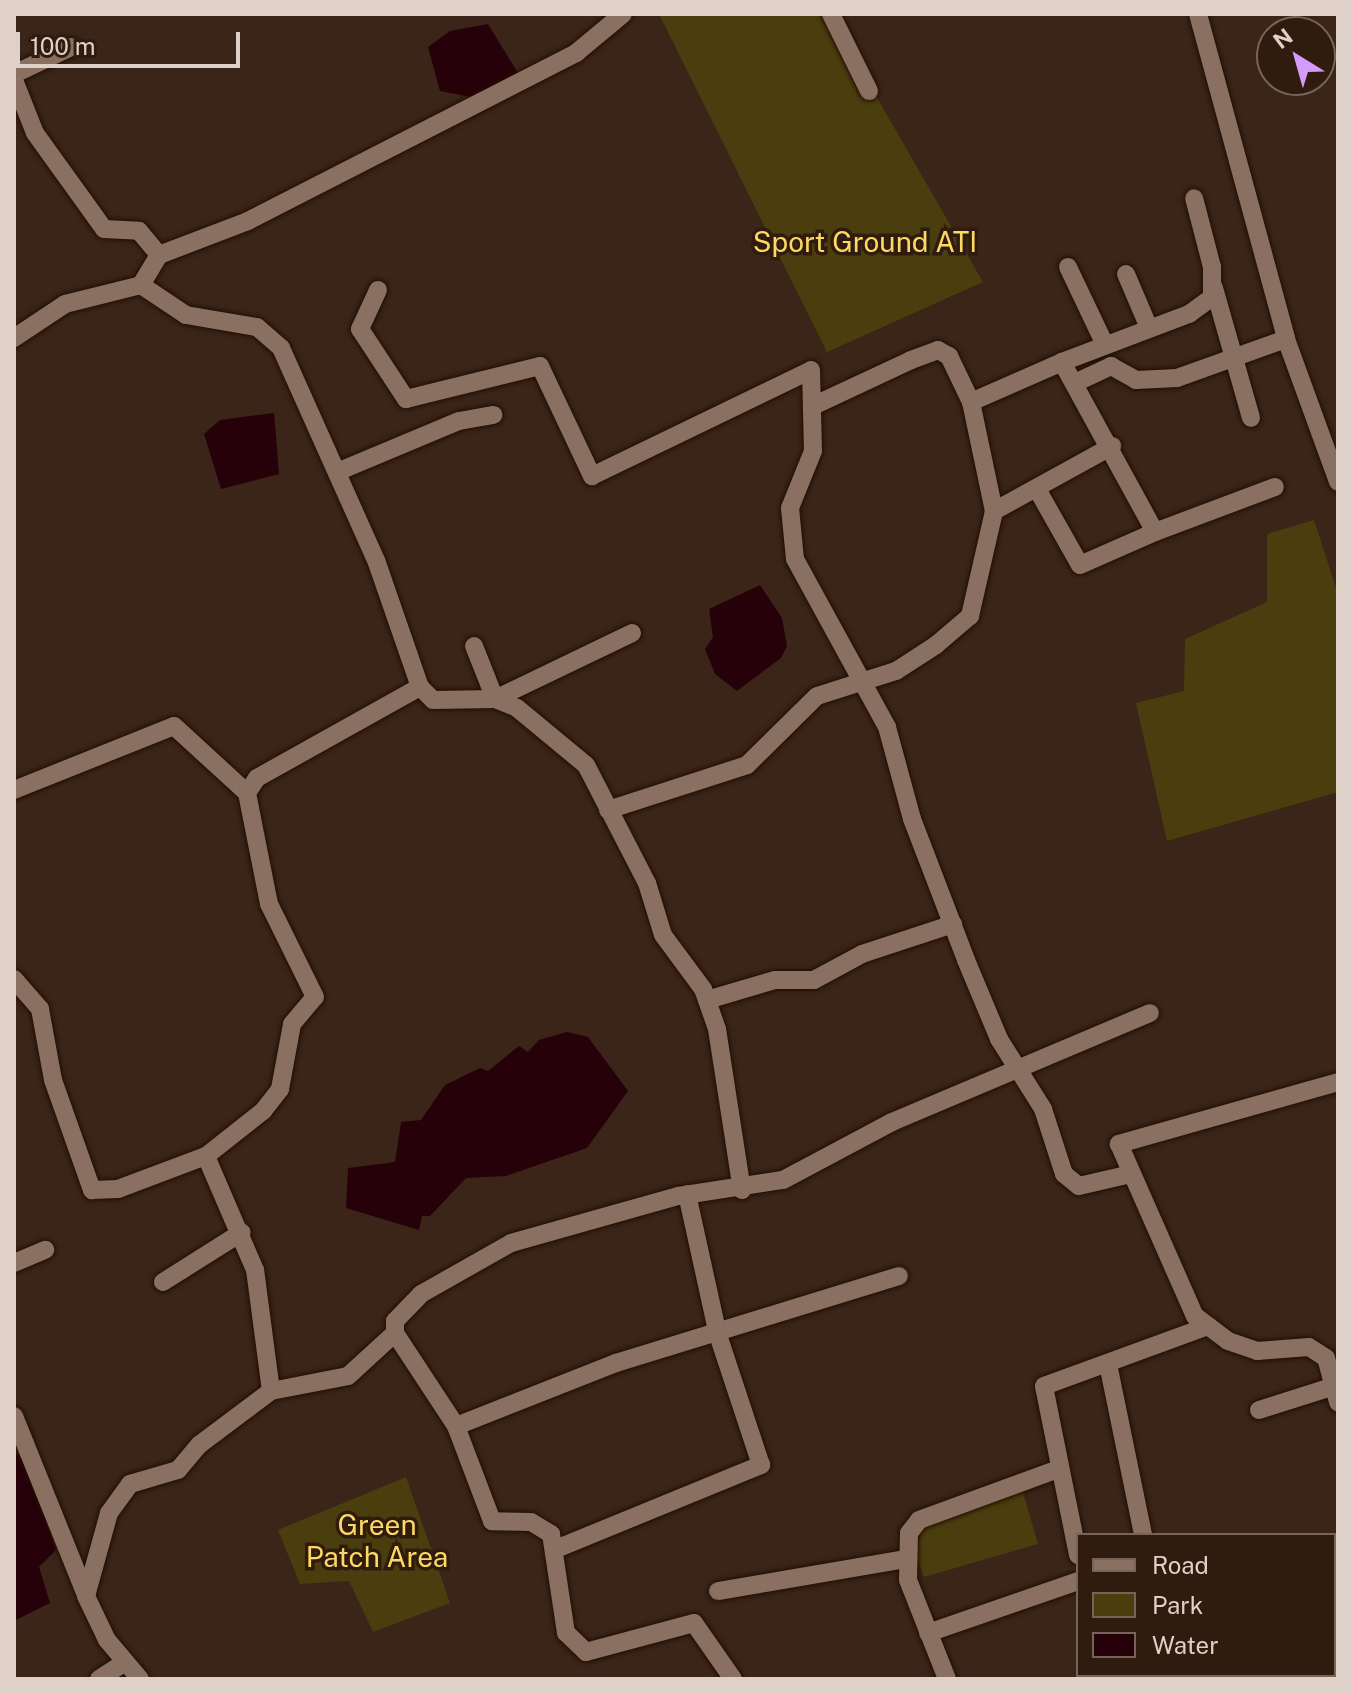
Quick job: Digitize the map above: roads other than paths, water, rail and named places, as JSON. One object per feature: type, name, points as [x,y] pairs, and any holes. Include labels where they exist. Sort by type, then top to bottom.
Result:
[{"type":"street","points":[[14,338],[65,304],[141,285],[159,255],[248,221],[576,53],[623,14]]},
{"type":"street","points":[[831,14],[869,91]]},
{"type":"street","points":[[1198,14],[1286,339],[1338,482]]},
{"type":"street","points":[[14,74],[71,47]]},
{"type":"street","points":[[14,80],[35,133],[104,229],[139,231],[159,255]]},
{"type":"street","points":[[1194,198],[1214,288],[1251,418]]},
{"type":"street","points":[[1068,267],[1105,345]]},
{"type":"street","points":[[1126,274],[1149,328]]},
{"type":"street","points":[[141,285],[186,315],[257,327],[281,348],[376,560],[420,687],[433,700],[495,699],[517,708],[586,765],[647,883],[663,935],[707,1000],[736,1122],[742,1190]]},
{"type":"street","points":[[971,402],[1204,306],[1214,288]]},
{"type":"street","points":[[378,290],[360,329],[406,399],[540,366],[592,476],[811,370],[815,405],[813,451],[790,508],[791,536],[822,616],[887,727],[912,819],[953,924],[999,1039],[1043,1109],[1068,1182],[1079,1186],[1131,1174]]},
{"type":"street","points":[[1077,382],[1111,366],[1136,380],[1177,378],[1286,339]]},
{"type":"street","points":[[608,810],[747,765],[817,696],[896,671],[970,616],[994,511],[971,402],[957,368],[938,350],[815,405]]},
{"type":"street","points":[[1062,362],[1077,382],[1155,532]]},
{"type":"street","points":[[337,472],[459,421],[493,415]]},
{"type":"street","points":[[994,511],[1112,446]]},
{"type":"street","points":[[1037,489],[1080,565],[1155,532],[1275,487]]},
{"type":"street","points":[[495,699],[632,633]]},
{"type":"street","points":[[474,646],[495,699]]},
{"type":"street","points":[[247,793],[257,778],[420,687]]},
{"type":"street","points":[[14,790],[174,726],[247,793],[269,904],[315,997],[292,1024],[280,1089],[263,1111],[206,1156],[118,1189],[92,1190],[53,1080],[40,1009],[14,979]]},
{"type":"street","points":[[707,1000],[775,980],[814,980],[862,954],[953,924]]},
{"type":"street","points":[[733,1679],[694,1623],[586,1652],[566,1633],[558,1605],[556,1549],[551,1534],[531,1522],[492,1521],[456,1426],[395,1333],[395,1321],[421,1294],[511,1243],[687,1194],[742,1190],[783,1180],[892,1122],[1020,1071],[1150,1013]]},
{"type":"street","points":[[1259,1410],[1336,1391],[1326,1358],[1309,1347],[1257,1351],[1228,1341],[1195,1316],[1119,1144],[1338,1082]]},
{"type":"street","points":[[206,1156],[242,1232],[255,1270],[271,1391]]},
{"type":"street","points":[[556,1549],[761,1465],[718,1335],[687,1194]]},
{"type":"street","points":[[163,1282],[242,1232]]},
{"type":"street","points":[[14,1263],[45,1250]]},
{"type":"street","points":[[456,1426],[616,1363],[718,1335],[899,1276]]},
{"type":"street","points":[[1076,1546],[1058,1469],[1044,1386],[1208,1326]]},
{"type":"street","points":[[86,1596],[98,1538],[118,1496],[145,1478],[178,1470],[199,1445],[271,1391],[348,1376],[395,1333]]},
{"type":"street","points":[[1108,1364],[1143,1533]]},
{"type":"street","points":[[14,1416],[86,1596],[125,1662],[140,1679]]},
{"type":"street","points":[[947,1679],[928,1633],[906,1559],[909,1533],[919,1520],[1058,1469]]},
{"type":"street","points":[[718,1591],[906,1559]]},
{"type":"street","points":[[928,1633],[1076,1582]]},
{"type":"street","points":[[99,1679],[125,1662]]},
{"type":"water","points":[[488,24],[518,73],[476,98],[440,91],[428,47],[450,31]]},
{"type":"water","points":[[274,413],[279,474],[221,489],[204,434],[220,420]]},
{"type":"water","points":[[760,585],[782,618],[787,646],[781,658],[737,691],[715,674],[705,649],[713,637],[709,609]]},
{"type":"water","points":[[567,1032],[588,1037],[628,1091],[587,1148],[506,1176],[466,1178],[430,1216],[422,1216],[419,1230],[346,1208],[348,1168],[395,1162],[401,1122],[421,1120],[445,1085],[480,1068],[488,1071],[519,1046],[528,1052],[539,1040]]},
{"type":"water","points":[[14,1450],[30,1469],[56,1550],[39,1567],[50,1603],[14,1621]]},
{"type":"park label","name":"Sport Ground ATI","points":[[865,242]]},
{"type":"park label","name":"Green Patch Area","points":[[377,1541]]}]
